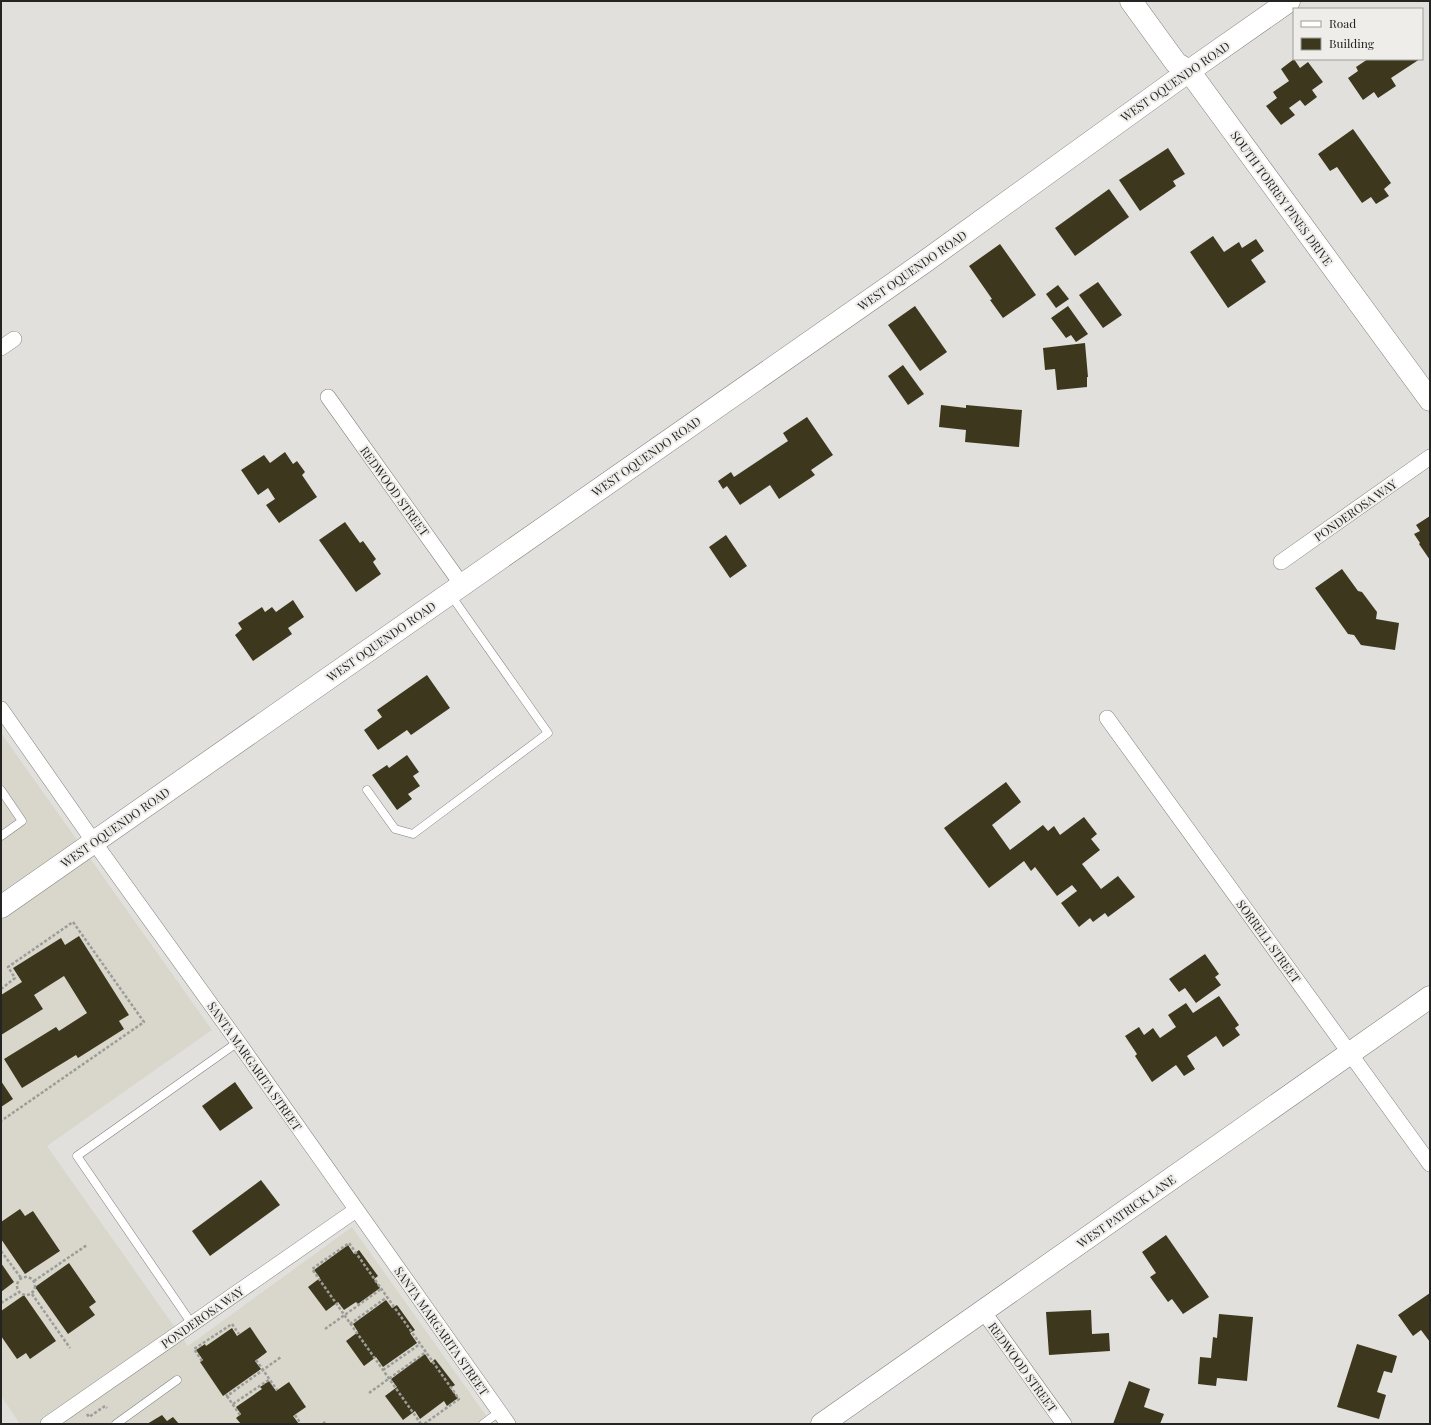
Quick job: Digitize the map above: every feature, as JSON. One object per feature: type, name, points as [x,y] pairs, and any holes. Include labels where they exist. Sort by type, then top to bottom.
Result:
[{"type":"street","name":"SOUTH TORREY PINES DRIVE","points":[[1131,1],[1176,63],[1189,71],[1430,400]]},
{"type":"street","name":"WEST OQUENDO ROAD","points":[[1,907],[917,267],[1189,71],[1289,1]]},
{"type":"street","points":[[1,348],[14,339]]},
{"type":"street","name":"REDWOOD STREET","points":[[328,397],[456,589]]},
{"type":"street","name":"PONDEROSA WAY","points":[[1281,562],[1430,457]]},
{"type":"street","name":"SANTA MARGARITA STREET","points":[[1,709],[503,1418]]},
{"type":"street","name":"SORRELL STREET","points":[[1107,718],[1430,1164]]},
{"type":"street","name":"WEST PATRICK LANE","points":[[822,1424],[1430,998]]},
{"type":"street","name":"PONDEROSA WAY","points":[[48,1424],[356,1210]]},
{"type":"street","name":"REDWOOD STREET","points":[[983,1311],[1064,1424]]},
{"type":"lane","points":[[367,790],[395,829],[413,834],[548,733],[456,589]]},
{"type":"lane","points":[[1,790],[22,821],[1,836]]},
{"type":"lane","points":[[192,1324],[77,1156],[238,1042]]},
{"type":"lane","points":[[116,1424],[177,1380]]},
{"type":"lane","points":[[482,1424],[503,1418]]},
{"type":"path","points":[[1,988],[16,978],[8,968],[73,922],[144,1022],[1,1121]]},
{"type":"path","points":[[421,1424],[312,1269],[349,1243],[459,1399],[424,1424]]},
{"type":"path","points":[[34,1281],[87,1245]]},
{"type":"path","points":[[1,1250],[21,1278]]},
{"type":"path","points":[[21,1278],[30,1278],[34,1281],[35,1290],[32,1294]]},
{"type":"path","points":[[18,1292],[18,1282],[21,1278]]},
{"type":"path","points":[[325,1328],[381,1289]]},
{"type":"path","points":[[18,1292],[27,1295],[32,1294]]},
{"type":"path","points":[[1,1303],[18,1292]]},
{"type":"path","points":[[32,1294],[70,1348]]},
{"type":"path","points":[[350,1324],[387,1297]]},
{"type":"path","points":[[202,1361],[194,1349],[232,1324],[239,1334]]},
{"type":"path","points":[[382,1370],[420,1344]]},
{"type":"path","points":[[369,1393],[426,1352]]},
{"type":"path","points":[[240,1415],[226,1395],[281,1357]]},
{"type":"path","points":[[256,1360],[277,1390]]},
{"type":"path","points":[[233,1404],[270,1379]]},
{"type":"path","points":[[87,1414],[89,1417],[105,1406],[107,1408]]},
{"type":"path","points":[[295,1415],[301,1424]]},
{"type":"shaded area","points":[[1,733],[212,1030],[47,1146],[188,1346],[352,1227],[492,1424],[20,1424],[1,1396]]},
{"type":"building","points":[[1293,60],[1300,68],[1308,62],[1323,82],[1312,90],[1317,97],[1305,106],[1300,100],[1289,108],[1295,115],[1281,125],[1266,106],[1277,98],[1273,92],[1289,81],[1281,69]]},
{"type":"building","points":[[1366,60],[1418,60],[1391,78],[1396,86],[1378,98],[1374,92],[1363,100],[1348,78],[1358,71],[1356,67]]},
{"type":"building","points":[[1353,129],[1391,183],[1384,189],[1389,196],[1376,204],[1371,197],[1362,203],[1337,167],[1330,171],[1318,154]]},
{"type":"building","points":[[1168,148],[1185,174],[1173,181],[1176,186],[1140,211],[1119,180]]},
{"type":"building","points":[[1109,189],[1129,217],[1075,256],[1055,228]]},
{"type":"building","points":[[1213,236],[1224,252],[1239,242],[1242,248],[1256,239],[1264,251],[1251,260],[1266,282],[1228,308],[1190,252]]},
{"type":"building","points":[[1000,244],[1036,295],[1003,318],[969,266]]},
{"type":"building","points":[[1098,282],[1122,315],[1103,328],[1079,295]]},
{"type":"building","points":[[1058,285],[1069,299],[1056,308],[1046,294]]},
{"type":"building","points":[[915,306],[947,352],[920,371],[888,325]]},
{"type":"building","points":[[1068,306],[1088,334],[1076,342],[1071,335],[1066,338],[1051,318]]},
{"type":"building","points":[[1085,343],[1088,377],[1087,387],[1057,390],[1055,369],[1045,370],[1043,348]]},
{"type":"building","points":[[903,365],[924,394],[908,405],[888,376]]},
{"type":"building","points":[[941,405],[966,408],[966,405],[1022,410],[1019,447],[965,442],[966,430],[939,427]]},
{"type":"building","points":[[807,417],[833,455],[811,470],[815,475],[779,499],[770,485],[740,505],[727,486],[723,489],[718,481],[731,472],[734,477],[788,441],[783,433]]},
{"type":"building","points":[[285,452],[293,464],[297,461],[305,472],[302,475],[317,497],[279,523],[266,505],[275,499],[268,488],[258,495],[241,470],[264,455],[270,463]]},
{"type":"building","points":[[1430,516],[1430,560],[1414,534],[1420,531],[1416,525]]},
{"type":"building","points":[[345,522],[360,543],[363,541],[376,559],[373,562],[381,574],[356,592],[319,540]]},
{"type":"building","points":[[726,535],[747,566],[730,578],[709,547]]},
{"type":"building","points":[[1342,569],[1358,591],[1362,592],[1377,612],[1376,619],[1399,623],[1395,650],[1361,645],[1354,635],[1348,634],[1315,588]]},
{"type":"building","points":[[293,600],[304,617],[288,628],[292,634],[253,661],[235,635],[242,629],[238,623],[262,607],[265,612],[272,607],[276,612]]},
{"type":"building","points":[[427,675],[450,708],[411,735],[407,730],[378,750],[364,730],[382,717],[377,710]]},
{"type":"building","points":[[407,755],[419,772],[413,776],[420,786],[408,794],[412,799],[397,810],[372,775],[387,765],[389,768]]},
{"type":"building","points":[[1006,782],[1021,802],[992,825],[1010,850],[1043,825],[1048,831],[1054,826],[1060,835],[1084,817],[1097,834],[1091,839],[1100,850],[1082,864],[1101,889],[1118,876],[1135,897],[1108,917],[1105,913],[1093,922],[1090,918],[1079,927],[1061,903],[1077,891],[1072,885],[1057,896],[1035,867],[1031,871],[1024,861],[989,888],[944,828]]},
{"type":"building","points":[[79,936],[129,1015],[119,1021],[124,1029],[78,1058],[76,1055],[22,1088],[4,1059],[56,1027],[59,1031],[87,1013],[64,976],[34,995],[43,1009],[1,1035],[1,995],[22,982],[13,968],[61,938],[65,945]]},
{"type":"building","points":[[1205,954],[1219,974],[1215,977],[1221,985],[1196,1003],[1185,988],[1179,992],[1169,979]]},
{"type":"building","points":[[1219,996],[1239,1025],[1235,1028],[1240,1035],[1223,1047],[1216,1036],[1187,1056],[1195,1069],[1184,1076],[1176,1065],[1152,1082],[1135,1056],[1137,1054],[1125,1036],[1139,1027],[1144,1035],[1153,1028],[1160,1038],[1176,1027],[1168,1015],[1186,1003],[1193,1013]]},
{"type":"building","points":[[1,1081],[13,1099],[1,1107]]},
{"type":"building","points":[[235,1082],[253,1108],[220,1131],[202,1106]]},
{"type":"building","points":[[261,1180],[280,1205],[210,1256],[192,1231]]},
{"type":"building","points":[[20,1209],[25,1216],[33,1211],[60,1251],[25,1274],[1,1239],[1,1222]]},
{"type":"building","points":[[1166,1235],[1209,1297],[1183,1314],[1172,1299],[1168,1302],[1150,1277],[1156,1273],[1142,1252]]},
{"type":"building","points":[[348,1245],[354,1254],[359,1250],[378,1276],[374,1279],[380,1288],[358,1304],[356,1302],[344,1310],[338,1302],[326,1311],[308,1287],[320,1278],[314,1270]]},
{"type":"building","points":[[1,1263],[14,1282],[1,1292]]},
{"type":"building","points":[[69,1263],[96,1302],[89,1307],[95,1315],[68,1334],[35,1287]]},
{"type":"building","points":[[1430,1293],[1430,1342],[1421,1330],[1413,1336],[1398,1315]]},
{"type":"building","points":[[24,1295],[56,1341],[30,1359],[26,1353],[17,1359],[1,1336],[1,1311]]},
{"type":"building","points":[[386,1300],[392,1308],[397,1305],[415,1330],[410,1333],[417,1343],[383,1367],[376,1357],[364,1366],[346,1341],[358,1332],[353,1324]]},
{"type":"building","points":[[1091,1310],[1092,1334],[1109,1333],[1110,1351],[1049,1355],[1046,1312]]},
{"type":"building","points":[[1219,1314],[1253,1317],[1247,1381],[1217,1378],[1216,1386],[1198,1384],[1200,1357],[1211,1358],[1213,1337],[1217,1338]]},
{"type":"building","points":[[250,1327],[267,1352],[255,1361],[261,1369],[223,1396],[200,1362],[203,1360],[196,1350],[205,1344],[206,1346],[232,1328],[237,1336]]},
{"type":"building","points":[[1357,1344],[1397,1356],[1392,1373],[1384,1371],[1377,1392],[1386,1395],[1379,1419],[1337,1407]]},
{"type":"building","points":[[425,1354],[431,1363],[435,1359],[455,1385],[450,1388],[458,1398],[447,1406],[444,1401],[420,1419],[415,1411],[403,1420],[385,1396],[397,1387],[391,1379]]},
{"type":"building","points":[[269,1381],[276,1391],[289,1382],[306,1407],[293,1416],[299,1424],[241,1424],[236,1418],[241,1414],[236,1407],[262,1389],[260,1387]]},
{"type":"building","points":[[1129,1381],[1150,1389],[1144,1407],[1164,1414],[1160,1424],[1113,1424]]},
{"type":"building","points":[[162,1415],[167,1421],[173,1417],[179,1424],[147,1424]]}]
